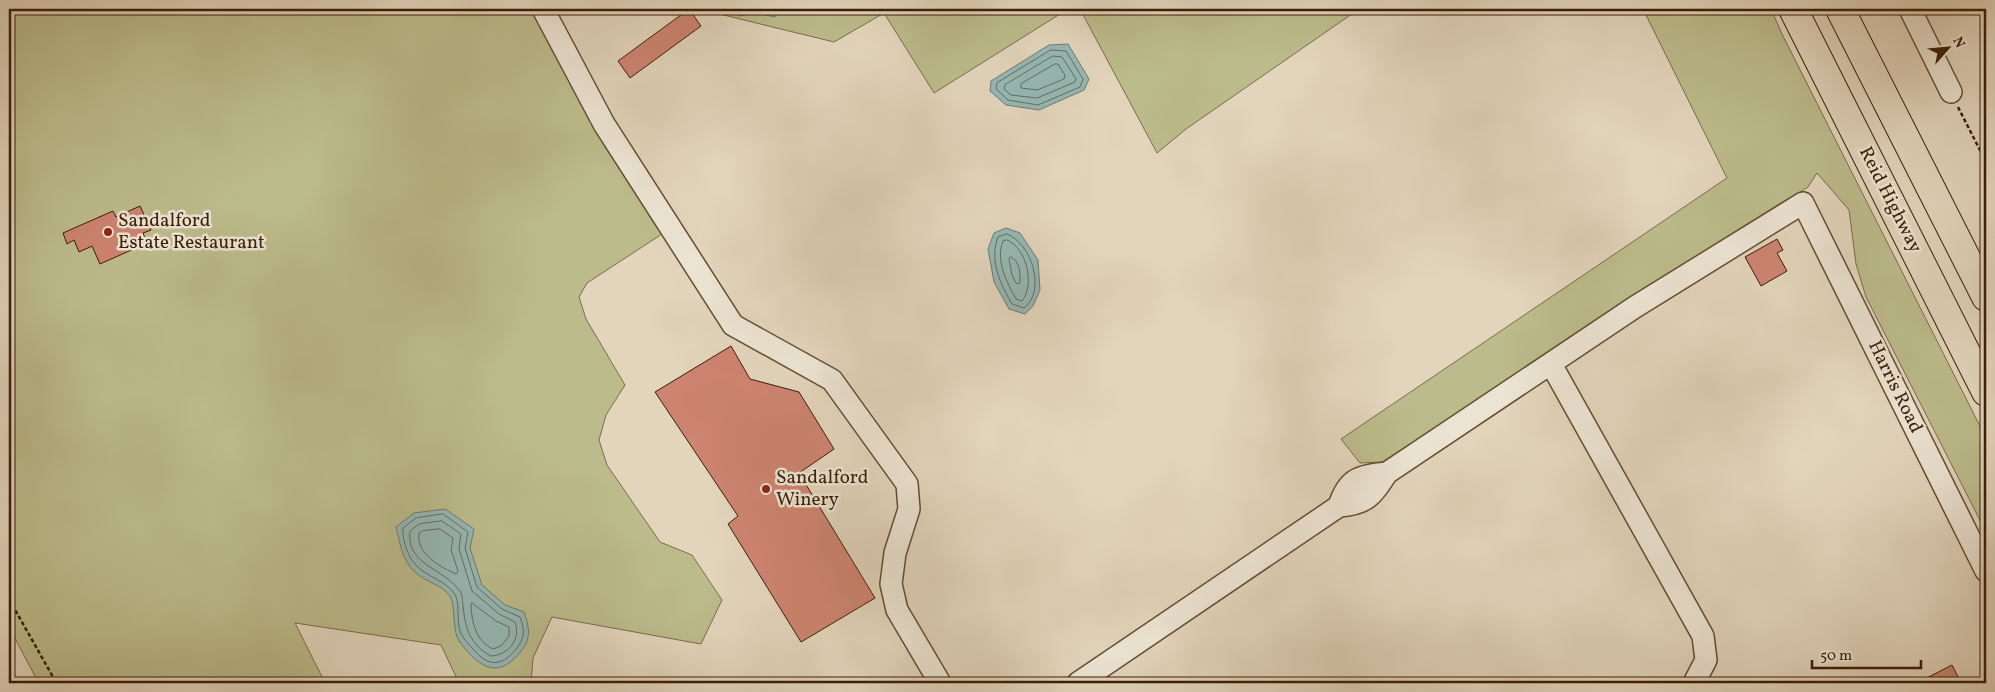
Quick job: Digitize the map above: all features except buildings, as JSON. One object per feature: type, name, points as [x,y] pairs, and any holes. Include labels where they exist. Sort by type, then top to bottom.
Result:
[{"type":"highway","name":"Reid Highway","points":[[1793,9],[1986,392]]},
{"type":"highway","points":[[1840,9],[1986,296]]},
{"type":"highway","points":[[1932,190],[1986,274]]},
{"type":"street","points":[[542,9],[604,124],[733,325],[832,380],[907,484],[909,509],[895,553],[891,584],[897,610],[940,683]]},
{"type":"street","points":[[1910,9],[1951,92]]},
{"type":"street","name":"Harris Road","points":[[1552,364],[1636,307],[1803,203],[1986,571]]},
{"type":"street","points":[[1078,683],[1339,506],[1366,500],[1387,473],[1552,364],[1703,636],[1706,660],[1694,683]]},
{"type":"path","points":[[1951,92],[1986,162]]},
{"type":"path","points":[[9,599],[53,678],[60,683]]},
{"type":"shaded area","points":[[9,9],[533,9],[662,234],[587,283],[579,297],[586,319],[625,385],[606,415],[599,440],[607,465],[660,542],[692,555],[722,600],[701,644],[552,617],[533,658],[531,683],[459,683],[441,645],[295,623],[325,683],[37,683],[9,627]]},
{"type":"shaded area","points":[[699,9],[1068,9],[934,93],[884,13],[834,42]]},
{"type":"shaded area","points":[[1080,9],[1359,9],[1186,129],[1157,153]]},
{"type":"shaded area","points":[[1643,9],[1771,9],[1986,438],[1986,532],[1866,297],[1856,264],[1849,210],[1817,173],[1808,187],[1382,462],[1360,463],[1341,439],[1727,178]]},
{"type":"water","points":[[733,9],[779,9],[775,17],[756,13],[739,16]]},
{"type":"water","points":[[1068,44],[1089,79],[1084,90],[1039,110],[1006,105],[990,91],[991,81],[1049,45]]},
{"type":"water","points":[[1006,228],[1020,233],[1038,260],[1040,290],[1033,306],[1025,314],[1009,309],[994,282],[988,249],[994,233]]},
{"type":"water","points":[[445,509],[474,529],[470,548],[482,585],[505,605],[524,612],[529,632],[527,642],[514,659],[501,667],[488,667],[482,664],[460,643],[457,637],[453,604],[450,596],[415,572],[407,562],[402,551],[396,527],[414,513]]},
{"type":"place","name":"Sandalford Estate Restaurant","points":[[108,232]]},
{"type":"place","name":"Sandalford Winery","points":[[766,489]]}]
